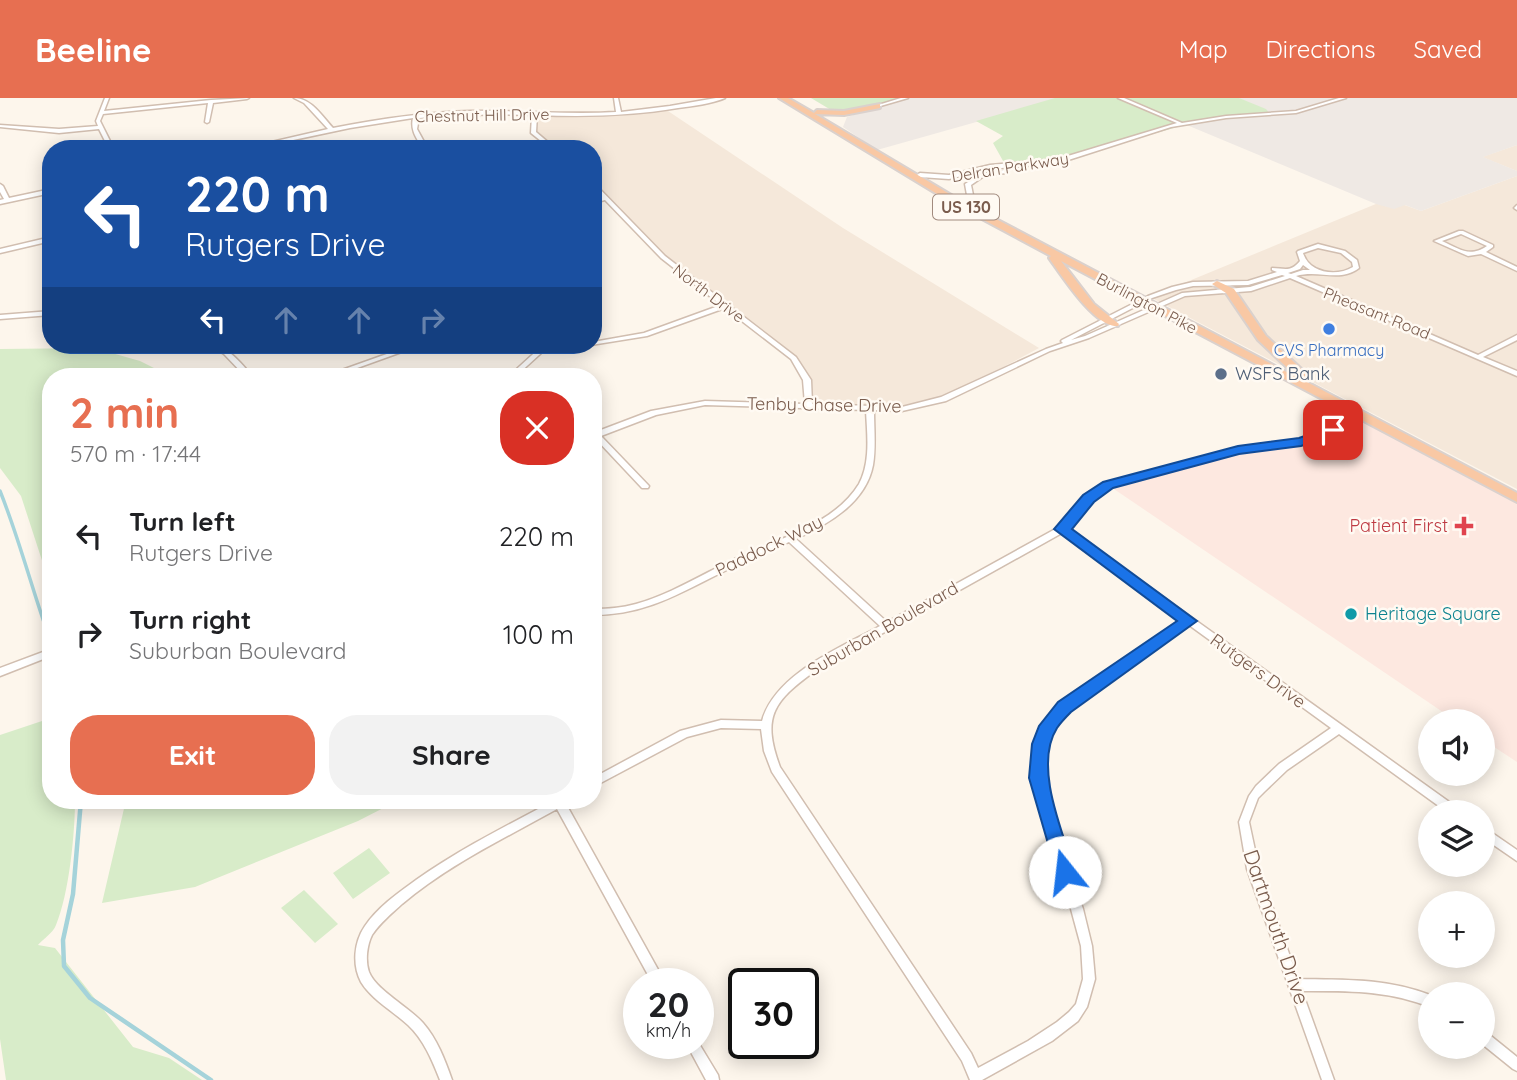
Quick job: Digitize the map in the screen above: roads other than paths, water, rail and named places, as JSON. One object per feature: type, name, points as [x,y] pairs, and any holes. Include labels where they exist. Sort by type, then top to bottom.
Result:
[{"type":"highway","name":"Burlington Pike","points":[[783,98],[907,174],[1045,249],[1306,379],[1517,490]]},
{"type":"highway","name":"Burlington Pike","points":[[793,98],[920,175],[1359,415],[1517,498]]},
{"type":"highway","points":[[817,113],[844,113],[877,106]]},
{"type":"highway","points":[[847,131],[842,125],[844,119],[877,106]]},
{"type":"highway","points":[[1045,249],[1063,267],[1090,306],[1109,322]]},
{"type":"highway","points":[[1217,284],[1230,291],[1262,338],[1306,379]]},
{"type":"street","points":[[107,98],[100,113],[100,127],[107,140]]},
{"type":"street","points":[[100,113],[247,98]]},
{"type":"street","points":[[296,98],[306,102],[331,130]]},
{"type":"street","points":[[616,98],[620,113]]},
{"type":"street","name":"Chestnut Hill Drive","points":[[285,140],[416,116],[620,113],[665,109],[723,98]]},
{"type":"street","points":[[877,106],[906,98]]},
{"type":"street","points":[[1120,98],[1181,125]]},
{"type":"street","name":"Delran Parkway","points":[[920,175],[945,177],[990,167],[1059,162],[1170,125],[1226,117],[1296,112],[1344,98]]},
{"type":"street","points":[[207,122],[211,101]]},
{"type":"street","points":[[535,114],[533,132],[543,140]]},
{"type":"street","points":[[416,116],[413,124],[421,140]]},
{"type":"street","points":[[0,125],[59,131],[100,127]]},
{"type":"street","name":"Delran Parkway","points":[[985,210],[968,191],[968,184],[976,177],[1063,166],[1178,129],[1181,125]]},
{"type":"street","points":[[0,186],[4,201],[42,193]]},
{"type":"street","name":"North Drive","points":[[602,195],[657,252],[794,358],[807,380],[809,406]]},
{"type":"street","points":[[1482,252],[1491,246],[1461,232],[1437,240],[1470,255],[1482,252],[1517,269]]},
{"type":"street","points":[[0,251],[42,241]]},
{"type":"street","points":[[1152,302],[1192,293],[1257,288],[1293,278],[1303,272],[1347,273],[1357,266],[1347,253],[1323,247],[1302,250],[1300,256],[1303,262],[1318,271]]},
{"type":"street","points":[[1152,302],[1178,287],[1253,282],[1300,267],[1303,262]]},
{"type":"street","name":"Pheasant Road","points":[[1274,269],[1517,374]]},
{"type":"street","name":"Tenby Chase Drive","points":[[1109,322],[1152,302]]},
{"type":"street","name":"Tenby Chase Drive","points":[[602,433],[654,413],[688,405],[722,402],[902,409],[943,399],[1048,350],[1087,337],[1109,322],[1152,302]]},
{"type":"street","points":[[602,344],[645,335],[725,306]]},
{"type":"street","points":[[0,317],[42,314]]},
{"type":"street","points":[[1480,356],[1517,337]]},
{"type":"street","points":[[227,354],[241,368]]},
{"type":"street","points":[[352,368],[392,354]]},
{"type":"street","points":[[521,368],[537,354]]},
{"type":"street","name":"Paddock Way","points":[[602,612],[649,603],[790,538],[841,508],[862,485],[870,453],[870,408]]},
{"type":"street","name":"Suburban Boulevard","points":[[764,725],[777,697],[793,682],[886,626],[1062,529],[1070,523],[1088,498],[1108,485],[1238,450],[1301,442],[1333,430],[1359,415]]},
{"type":"street","points":[[602,443],[645,486]]},
{"type":"street","name":"Rutgers Drive","points":[[1062,529],[1438,800]]},
{"type":"street","points":[[790,538],[886,626]]},
{"type":"street","points":[[602,778],[684,734],[721,724],[764,725],[769,752],[776,769],[967,1057],[975,1078],[1067,1023],[1081,1008],[1090,980],[1083,934],[1038,778],[1041,744],[1048,726],[1065,707],[1189,621]]},
{"type":"street","points":[[0,672],[42,656]]},
{"type":"street","name":"Dartmouth Drive","points":[[1328,1080],[1253,869],[1244,822],[1254,796],[1283,767],[1338,729]]},
{"type":"street","points":[[446,1080],[419,1028],[370,984],[363,973],[361,960],[367,934],[403,897],[457,860],[548,809]]},
{"type":"street","points":[[566,809],[651,968]]},
{"type":"street","points":[[1495,840],[1517,856]]},
{"type":"street","points":[[1295,985],[1384,986],[1418,996]]},
{"type":"street","points":[[1495,1047],[1517,1065]]},
{"type":"street","points":[[701,1059],[713,1080]]},
{"type":"waterway","points":[[0,491],[42,615]]},
{"type":"waterway","points":[[80,809],[73,894],[63,940],[64,966],[90,998],[211,1080]]},
{"type":"place","name":"CVS Pharmacy","points":[[1329,329]]},
{"type":"place","name":"WSFS Bank","points":[[1221,374]]},
{"type":"place","name":"Patient First","points":[[1464,526]]},
{"type":"place","name":"Heritage Square","points":[[1351,614]]}]
